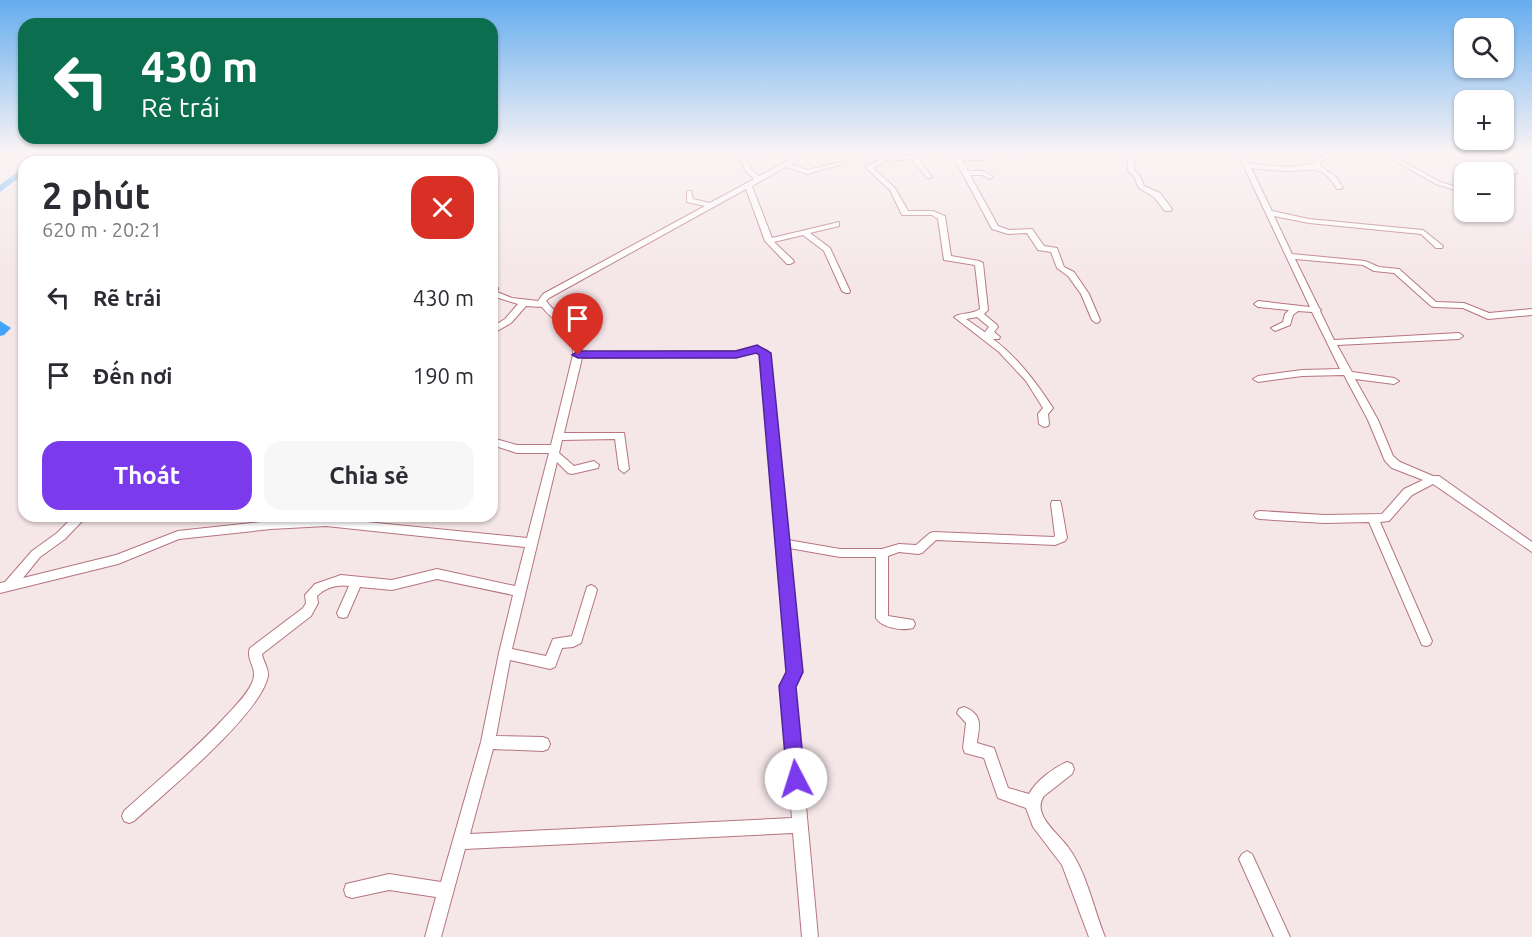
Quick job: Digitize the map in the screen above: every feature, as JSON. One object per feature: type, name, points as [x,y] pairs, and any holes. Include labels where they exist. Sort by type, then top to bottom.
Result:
[{"type":"street","points":[[689,196],[690,200],[710,205]]},
{"type":"street","points":[[544,304],[542,301],[546,296],[727,196]]},
{"type":"street","points":[[752,196],[769,241],[790,262]]},
{"type":"street","points":[[896,196],[903,212],[910,215],[936,214],[942,218],[945,224],[943,258],[979,263],[985,308],[979,314],[958,317],[996,345],[1029,379],[1048,408],[1043,414],[1044,424]]},
{"type":"street","points":[[977,196],[994,227],[1008,232],[1029,231],[1039,246],[1054,250],[1061,268],[1071,274],[1085,294],[1096,320]]},
{"type":"street","points":[[1156,196],[1168,209]]},
{"type":"street","points":[[1262,196],[1392,461],[1435,480],[1532,548]]},
{"type":"street","points":[[1270,213],[1305,221],[1423,232],[1439,246]]},
{"type":"street","points":[[769,241],[836,224]]},
{"type":"street","points":[[804,232],[827,249],[846,291]]},
{"type":"street","points":[[1292,256],[1365,262],[1377,269],[1396,271],[1434,304],[1464,306],[1488,316],[1532,312]]},
{"type":"street","points":[[433,937],[488,742],[505,653],[578,355],[578,335],[573,328],[544,304],[522,305],[514,299],[498,296]]},
{"type":"street","points":[[1258,304],[1317,310]]},
{"type":"street","points":[[498,327],[508,321],[522,305]]},
{"type":"street","points":[[1275,328],[1287,323],[1289,314],[1296,308]]},
{"type":"street","points":[[979,314],[994,327],[989,332],[996,337]]},
{"type":"street","points":[[1332,343],[1459,336]]},
{"type":"street","points":[[578,355],[736,354],[753,349],[763,351],[795,672],[788,686],[810,937]]},
{"type":"street","points":[[1257,379],[1302,373],[1349,373],[1394,381]]},
{"type":"street","points":[[558,437],[620,435],[624,469]]},
{"type":"street","points":[[498,443],[517,449],[554,451],[572,470],[594,465]]},
{"type":"street","points":[[1260,515],[1324,519],[1388,517],[1408,492],[1435,480]]},
{"type":"street","points":[[783,543],[840,553],[882,553],[897,548],[921,550],[934,536],[1057,541],[1061,538],[1056,504]]},
{"type":"street","points":[[1372,518],[1426,641]]},
{"type":"street","points":[[4,587],[39,551],[61,536],[75,522]]},
{"type":"street","points":[[4,587],[117,559],[178,535],[271,525],[326,522],[532,543]]},
{"type":"street","points":[[882,553],[884,582],[881,595],[882,618],[886,621],[909,624]]},
{"type":"street","points":[[129,816],[213,738],[252,697],[262,673],[255,652],[307,612],[314,590],[341,580],[392,585],[437,574],[520,592]]},
{"type":"street","points":[[343,613],[356,582]]},
{"type":"street","points":[[505,653],[550,663],[557,643],[573,642],[577,639],[591,590]]},
{"type":"street","points":[[964,713],[973,721],[970,747],[989,753],[1003,793],[1034,803]]},
{"type":"street","points":[[488,742],[514,745],[543,744]]},
{"type":"street","points":[[1067,769],[1037,794],[1034,803],[1043,829],[1062,851],[1070,865],[1097,937]]},
{"type":"street","points":[[461,842],[800,825]]},
{"type":"street","points":[[1248,859],[1282,937]]},
{"type":"street","points":[[352,890],[389,882],[447,891]]},
{"type":"waterway","points":[[0,324],[5,328],[0,333]]},
{"type":"route","points":[[578,355],[736,354],[753,349],[765,353],[795,672],[788,686],[796,779]]}]
